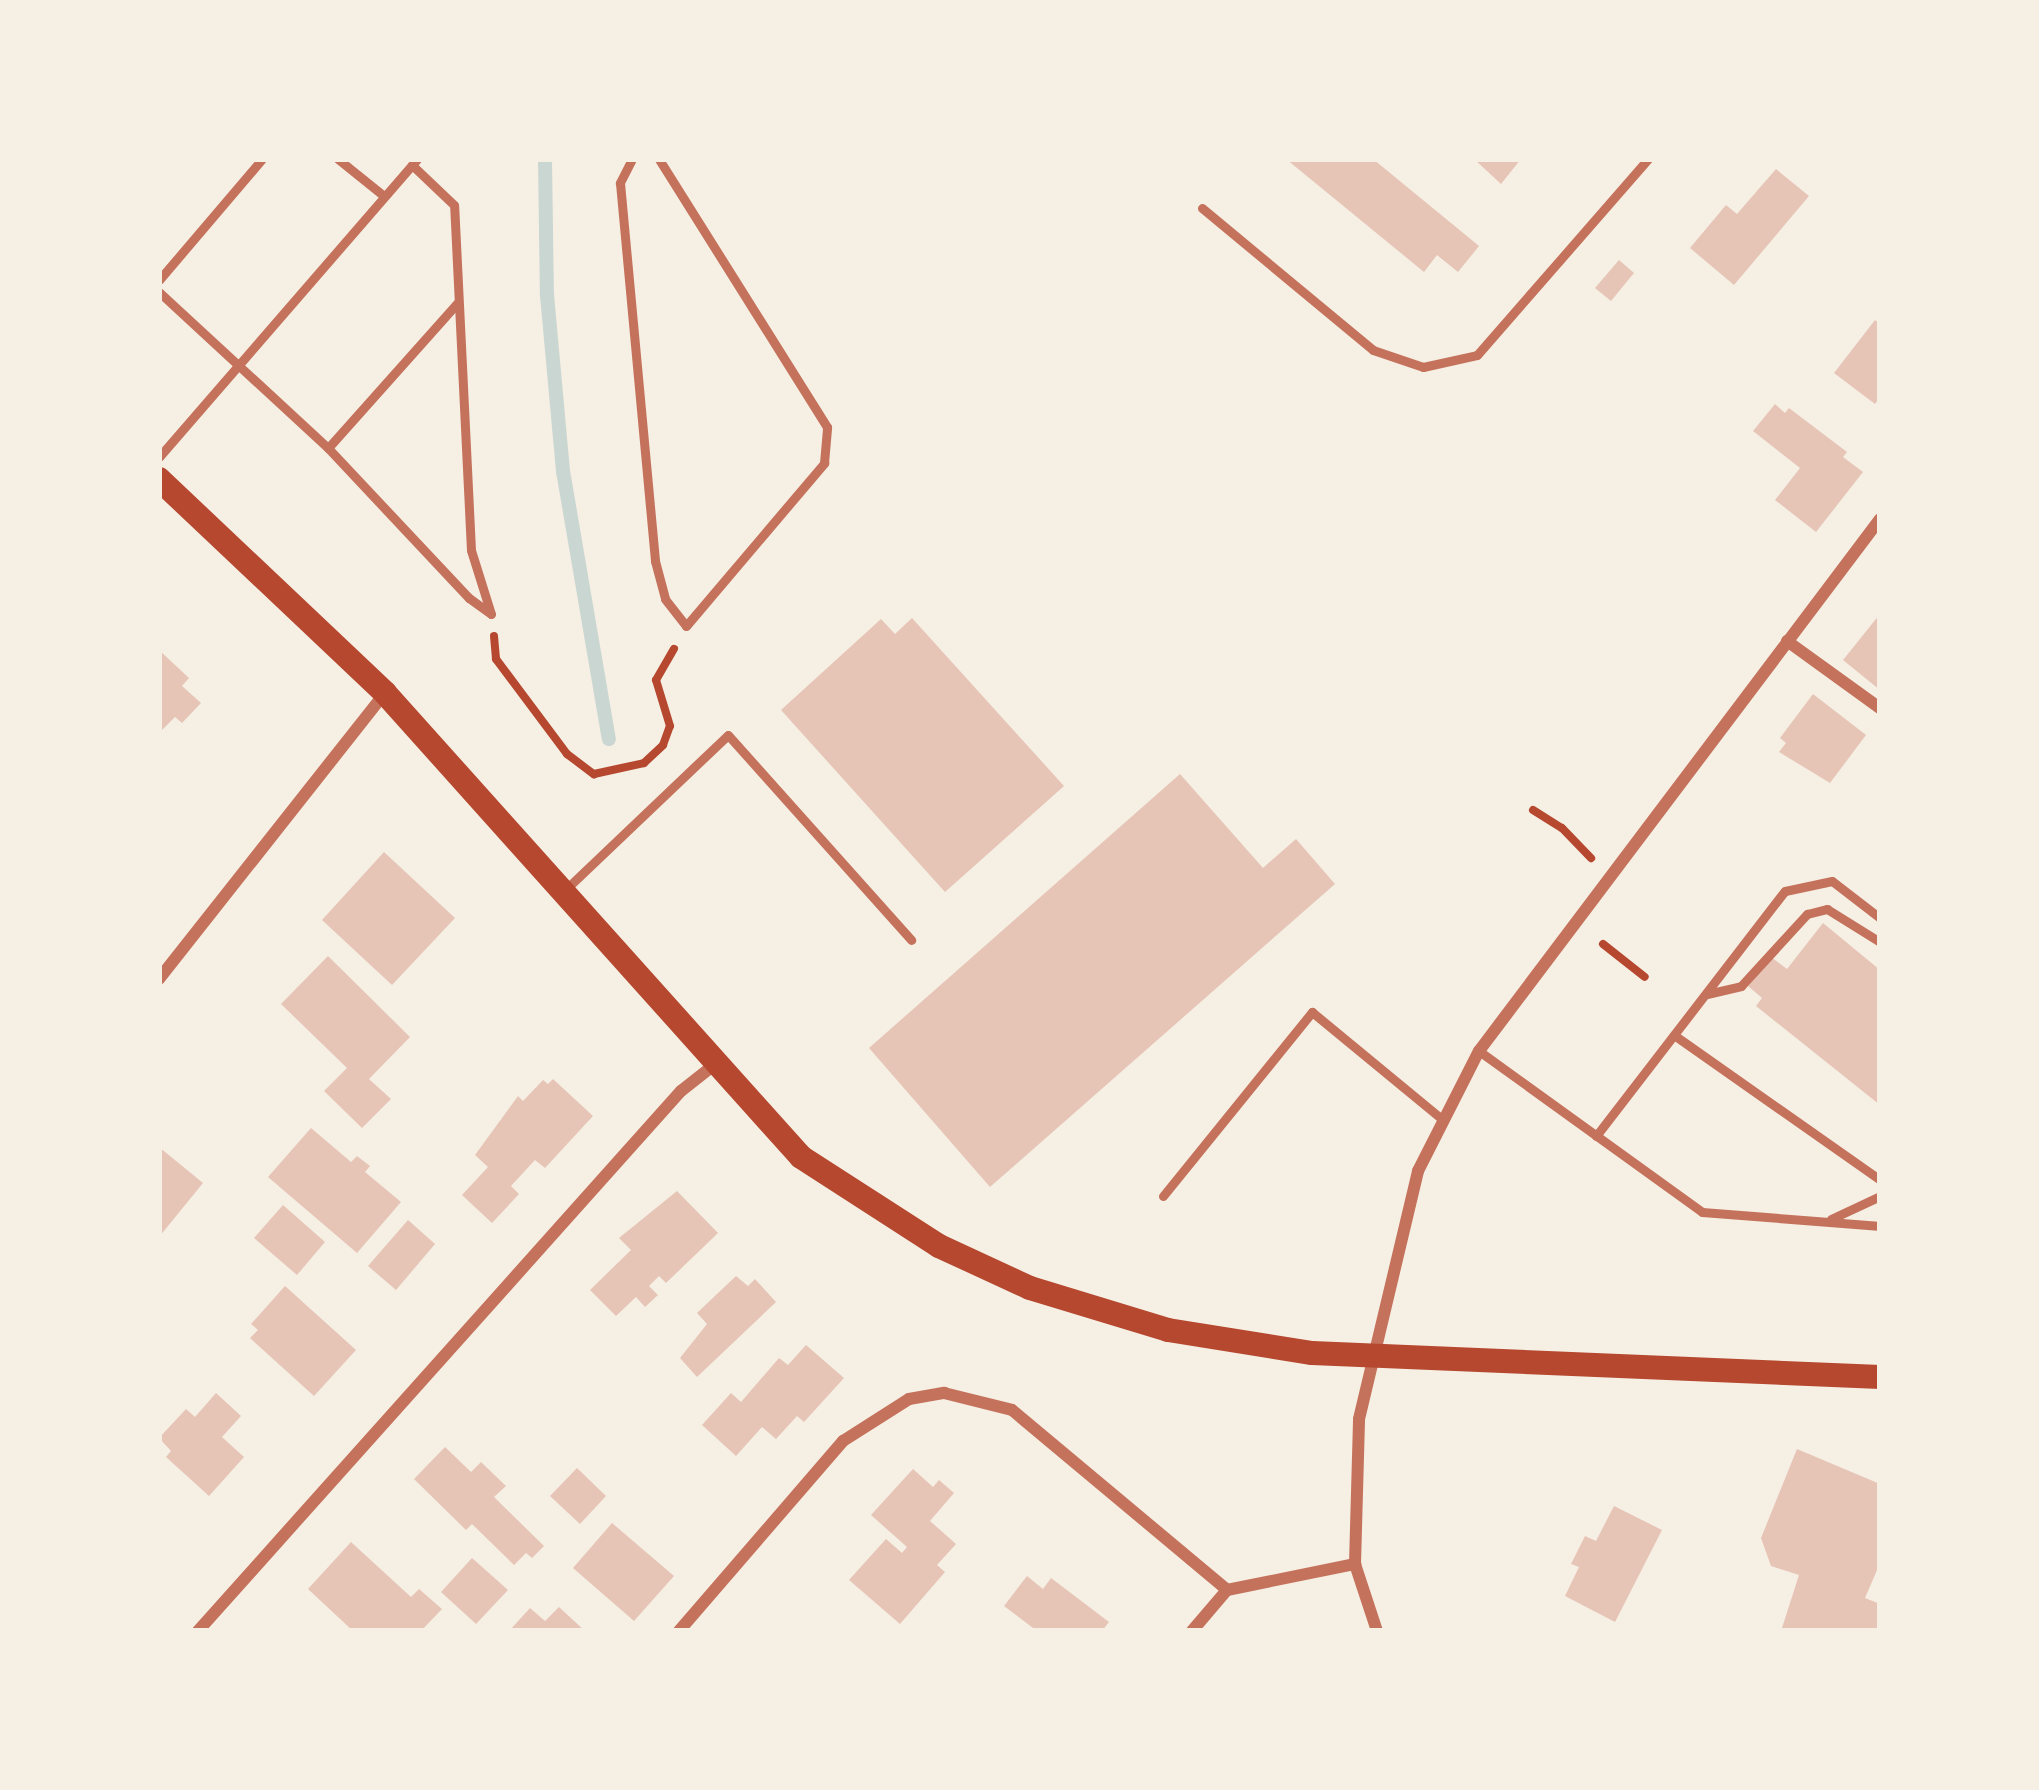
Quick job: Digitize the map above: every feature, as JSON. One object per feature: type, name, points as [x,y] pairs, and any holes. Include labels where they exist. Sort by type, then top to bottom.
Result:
[{"type":"main road","points":[[159,479],[385,693],[714,1065],[818,1169],[901,1226],[1030,1288],[1168,1330],[1312,1353],[1880,1377]]},
{"type":"street","points":[[1377,1631],[1355,1564],[1359,1419],[1418,1172],[1479,1051],[1880,519]]},
{"type":"street","points":[[1787,641],[1880,708]]},
{"type":"street","points":[[159,979],[385,693]]},
{"type":"street","points":[[197,1631],[681,1091],[714,1065]]},
{"type":"street","points":[[680,1631],[843,1441],[908,1399],[944,1393],[1012,1410],[1227,1590]]},
{"type":"street","points":[[1192,1631],[1227,1590],[1355,1564]]},
{"type":"lane","points":[[159,280],[262,159]]},
{"type":"lane","points":[[338,159],[384,196]]},
{"type":"lane","points":[[632,159],[620,183],[655,561],[665,599],[686,626],[824,463],[826,427],[659,159]]},
{"type":"lane","points":[[1202,208],[1372,350],[1424,367],[1478,355],[1648,159]]},
{"type":"lane","points":[[159,457],[415,162],[454,205],[471,550],[491,614]]},
{"type":"lane","points":[[159,292],[239,361],[491,614]]},
{"type":"lane","points":[[328,448],[458,303]]},
{"type":"lane","points":[[564,891],[728,735],[910,940]]},
{"type":"lane","points":[[1596,1136],[1785,891],[1832,881],[1880,918]]},
{"type":"lane","points":[[1706,994],[1742,986],[1807,914],[1827,908],[1880,942]]},
{"type":"lane","points":[[1163,1196],[1312,1012],[1443,1120]]},
{"type":"lane","points":[[1674,1035],[1880,1180]]},
{"type":"lane","points":[[1479,1051],[1702,1212],[1880,1226]]},
{"type":"lane","points":[[1826,1222],[1880,1196]]},
{"type":"path","points":[[491,614],[496,659],[568,754],[594,774],[644,763],[663,745],[670,726],[656,680],[686,626]]},
{"type":"path","points":[[1533,810],[1562,828],[1591,858]]},
{"type":"path","points":[[1603,944],[1645,977]]},
{"type":"building","points":[[1286,159],[1373,159],[1479,246],[1458,272],[1437,255],[1424,272]]},
{"type":"building","points":[[1474,159],[1521,159],[1501,184]]},
{"type":"building","points":[[1776,169],[1809,196],[1734,285],[1690,248],[1726,205],[1737,214]]},
{"type":"building","points":[[1619,260],[1634,273],[1611,301],[1595,288]]},
{"type":"building","points":[[1875,320],[1880,324],[1880,397],[1875,404],[1834,373]]},
{"type":"building","points":[[1775,404],[1785,413],[1789,408],[1847,452],[1843,457],[1863,472],[1816,532],[1775,500],[1800,468],[1753,431]]},
{"type":"building","points":[[1880,614],[1880,690],[1843,660]]},
{"type":"building","points":[[912,618],[1064,786],[945,892],[781,710],[881,619],[895,634]]},
{"type":"building","points":[[159,650],[189,678],[182,686],[201,703],[182,723],[175,717],[159,733]]},
{"type":"building","points":[[1813,694],[1866,735],[1830,783],[1779,752],[1786,743],[1780,738]]},
{"type":"building","points":[[1180,774],[1263,868],[1296,839],[1335,884],[990,1187],[869,1048]]},
{"type":"building","points":[[384,852],[455,918],[392,985],[322,920]]},
{"type":"building","points":[[1823,923],[1880,970],[1880,1105],[1756,1006],[1762,998],[1748,986],[1771,957],[1787,969]]},
{"type":"building","points":[[328,956],[410,1037],[369,1079],[391,1099],[362,1128],[324,1091],[347,1068],[281,1004]]},
{"type":"building","points":[[553,1079],[593,1116],[545,1168],[535,1160],[511,1186],[519,1194],[492,1223],[462,1195],[488,1167],[475,1155],[518,1096],[523,1101],[543,1080],[548,1084]]},
{"type":"building","points":[[311,1128],[351,1162],[357,1156],[370,1166],[365,1172],[401,1202],[357,1253],[268,1177]]},
{"type":"building","points":[[159,1147],[203,1183],[159,1237]]},
{"type":"building","points":[[677,1191],[718,1233],[666,1283],[659,1276],[649,1286],[658,1295],[645,1307],[636,1297],[616,1316],[590,1290],[631,1250],[619,1238]]},
{"type":"building","points":[[283,1205],[325,1242],[297,1275],[254,1238]]},
{"type":"building","points":[[408,1220],[435,1244],[396,1290],[368,1266]]},
{"type":"building","points":[[736,1276],[748,1286],[755,1279],[776,1302],[697,1377],[680,1358],[707,1324],[697,1313]]},
{"type":"building","points":[[285,1286],[356,1350],[314,1396],[250,1338],[258,1330],[251,1324]]},
{"type":"building","points":[[806,1345],[844,1378],[804,1422],[797,1416],[776,1439],[762,1427],[736,1456],[702,1425],[731,1393],[741,1402],[779,1358],[788,1365]]},
{"type":"building","points":[[216,1393],[241,1416],[222,1437],[244,1457],[209,1496],[166,1457],[171,1451],[159,1438],[186,1409],[195,1417]]},
{"type":"building","points":[[445,1447],[471,1472],[481,1462],[506,1486],[494,1497],[544,1546],[532,1558],[526,1553],[514,1565],[472,1524],[466,1530],[414,1479]]},
{"type":"building","points":[[1797,1449],[1880,1484],[1880,1563],[1865,1598],[1880,1604],[1880,1631],[1781,1631],[1799,1575],[1771,1566],[1761,1538]]},
{"type":"building","points":[[577,1468],[606,1496],[580,1524],[550,1496]]},
{"type":"building","points":[[913,1469],[933,1487],[939,1480],[954,1493],[930,1521],[956,1544],[937,1565],[945,1572],[900,1624],[849,1580],[886,1539],[902,1553],[907,1547],[871,1515]]},
{"type":"building","points":[[1614,1506],[1662,1530],[1615,1622],[1565,1596],[1579,1567],[1571,1564],[1585,1536],[1596,1541]]},
{"type":"building","points":[[612,1523],[674,1576],[634,1621],[573,1568]]},
{"type":"building","points":[[351,1542],[411,1597],[419,1589],[442,1609],[421,1631],[353,1631],[308,1589]]},
{"type":"building","points":[[472,1558],[508,1590],[476,1624],[441,1592]]},
{"type":"building","points":[[1027,1576],[1043,1589],[1051,1578],[1109,1622],[1102,1631],[1037,1631],[1004,1606]]},
{"type":"building","points":[[559,1607],[585,1631],[509,1631],[530,1608],[545,1621]]},
{"type":"waterway","points":[[545,159],[547,295],[563,471],[609,739]]}]
